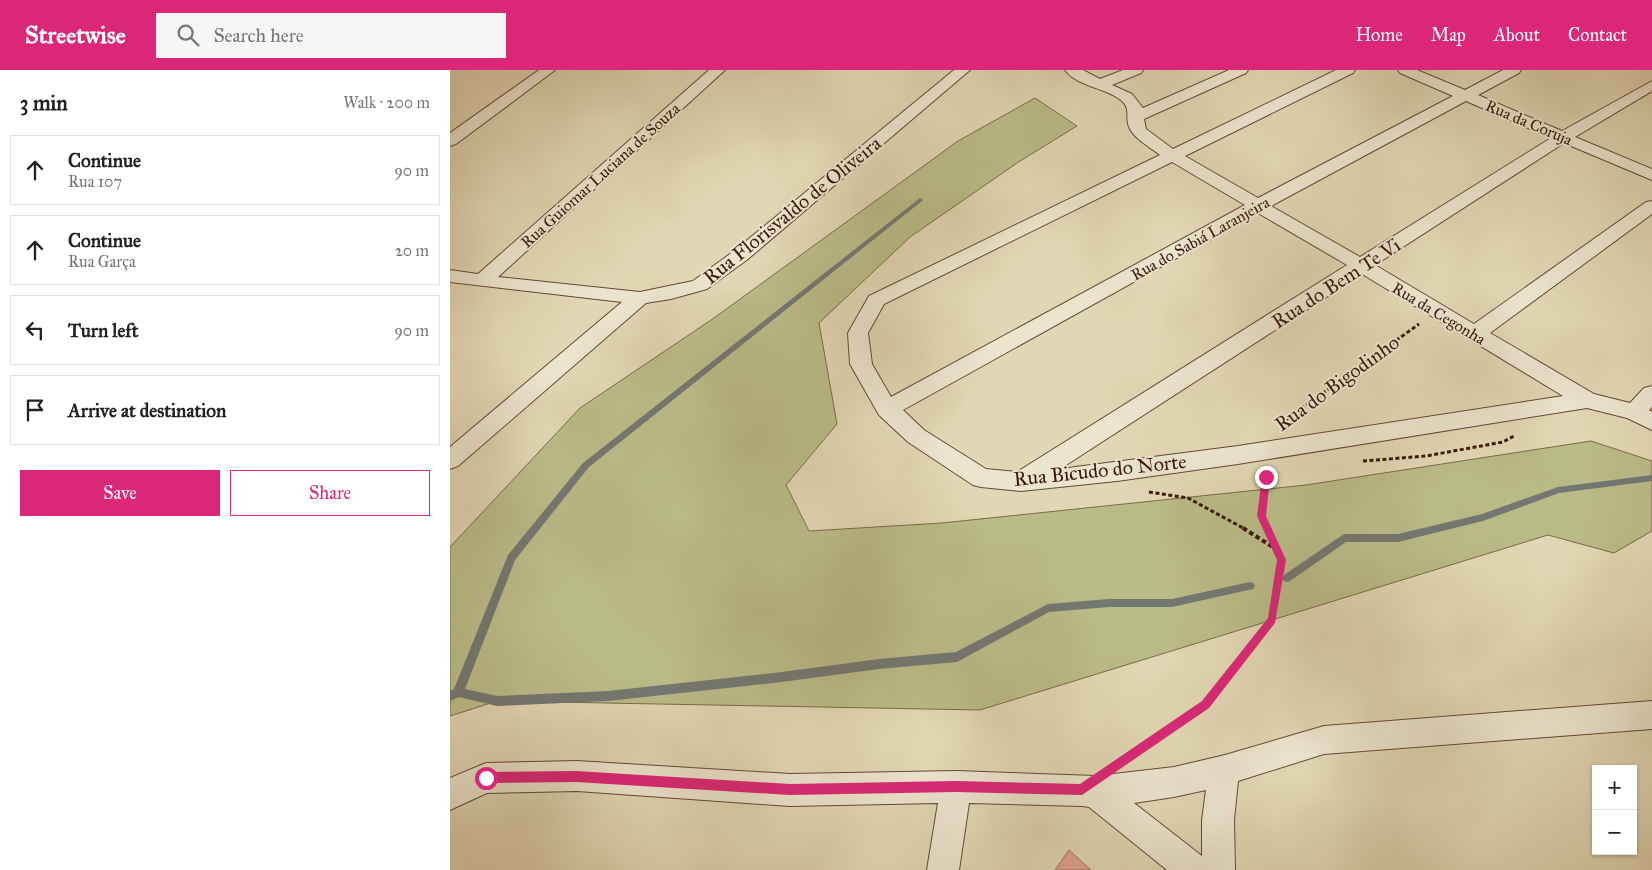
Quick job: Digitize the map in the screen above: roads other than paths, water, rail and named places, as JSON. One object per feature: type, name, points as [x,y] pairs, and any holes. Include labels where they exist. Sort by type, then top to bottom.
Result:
[{"type":"street","points":[[450,140],[548,70]]},
{"type":"street","name":"Rua Guiomar Luciana de Souza","points":[[482,281],[718,70]]},
{"type":"street","name":"Rua Florisvaldo de Oliveira","points":[[450,276],[640,298],[671,293],[700,285],[741,256],[963,70]]},
{"type":"street","name":"Rua da Cegonha","points":[[1072,70],[1126,97],[1135,107],[1136,125],[1140,132],[1171,155],[1587,400],[1643,417]]},
{"type":"street","points":[[1099,85],[1136,70]]},
{"type":"street","points":[[1136,116],[1241,70]]},
{"type":"street","name":"Rua Bicudo do Norte","points":[[1348,70],[876,300],[858,333],[861,364],[887,409],[916,436],[981,478],[1021,482],[1117,472],[1238,455],[1587,400]]},
{"type":"street","name":"Rua da Coruja","points":[[1405,70],[1652,175]]},
{"type":"street","name":"Rua do Sabiá Laranjeira","points":[[887,409],[1258,206],[1514,70]]},
{"type":"street","name":"Rua do Bem Te Vi","points":[[1021,482],[1563,137],[1652,85]]},
{"type":"street","points":[[1474,334],[1652,206]]},
{"type":"street","points":[[451,459],[640,298]]},
{"type":"street","points":[[1643,417],[1652,394]]},
{"type":"street","points":[[450,794],[486,778],[576,776],[790,790],[956,787],[1096,792],[1174,782],[1225,770],[1324,740],[1652,715]]},
{"type":"street","points":[[1219,870],[1217,845],[1218,801],[1225,770]]},
{"type":"street","points":[[943,870],[956,787]]},
{"type":"street","points":[[1096,792],[1193,870]]},
{"type":"waterway","points":[[458,692],[511,558],[586,465],[920,200]]},
{"type":"waterway","points":[[1287,578],[1344,538],[1398,538],[1483,517],[1558,490],[1652,478]]},
{"type":"waterway","points":[[458,692],[497,701],[608,696],[774,678],[879,664],[957,657],[1048,608],[1109,603],[1172,603],[1250,586]]},
{"type":"waterway","points":[[450,696],[458,692]]}]
